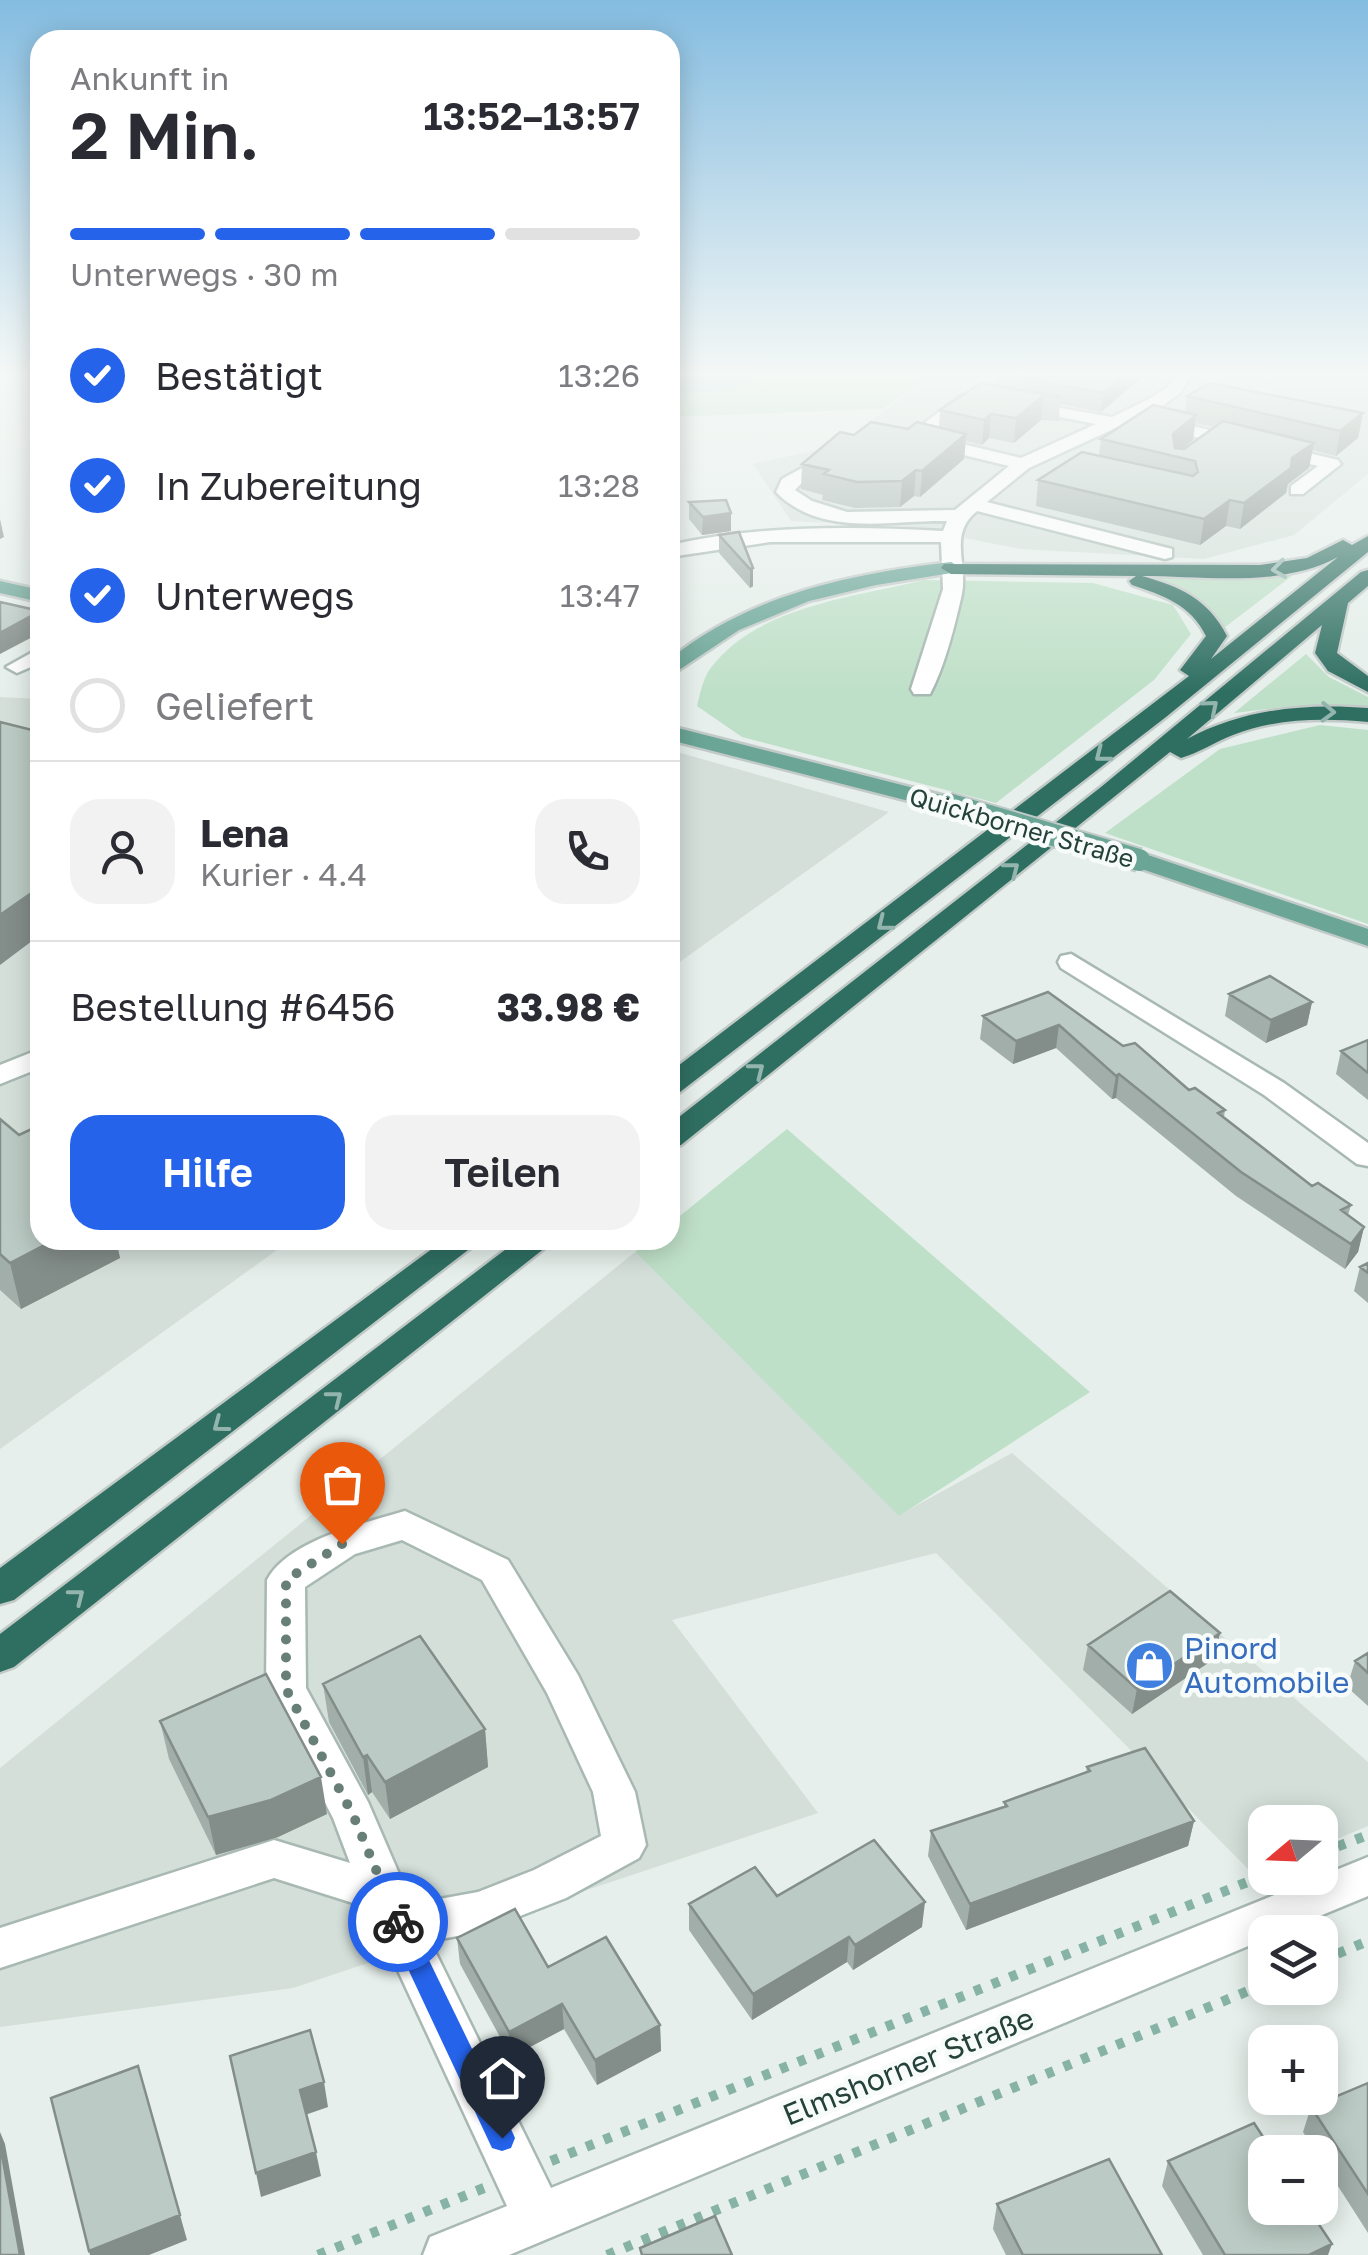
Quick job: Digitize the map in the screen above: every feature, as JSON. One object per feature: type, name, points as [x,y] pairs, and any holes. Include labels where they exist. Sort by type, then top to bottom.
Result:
[{"type":"highway","points":[[951,568],[1260,572],[1312,563],[1368,532]]},
{"type":"highway","points":[[680,1078],[1158,712],[1368,542]]},
{"type":"highway","points":[[1067,568],[1136,580],[1176,594],[1204,610],[1217,636],[1158,712]]},
{"type":"highway","points":[[680,1131],[1109,792],[1368,576]]},
{"type":"highway","points":[[1338,601],[1326,653],[1336,666],[1368,685]]},
{"type":"highway","points":[[1109,792],[1216,731],[1255,718],[1314,711],[1368,715]]},
{"type":"highway","points":[[0,1589],[453,1250]]},
{"type":"highway","points":[[0,1656],[526,1250]]},
{"type":"main road","points":[[680,661],[704,641],[766,608],[846,584],[951,568]]},
{"type":"main road","points":[[0,587],[30,594]]},
{"type":"main road","name":"Quickborner Straße","points":[[680,736],[948,804],[1139,860],[1368,938]]},
{"type":"street","points":[[788,482],[785,492],[809,510],[869,519],[965,510],[1165,553]]},
{"type":"street","points":[[922,689],[953,590],[950,538],[965,510],[1002,482]]},
{"type":"street","points":[[1298,490],[1308,482]]},
{"type":"street","points":[[680,549],[773,538],[887,534],[950,538]]},
{"type":"street","points":[[17,667],[30,660]]},
{"type":"street","points":[[1071,962],[1274,1089],[1368,1157]]},
{"type":"street","points":[[0,1075],[30,1062]]},
{"type":"street","points":[[0,1948],[274,1860],[392,1910],[478,1912],[550,1884],[624,1845],[614,1792],[564,1686],[495,1570],[405,1525],[342,1544],[286,1580],[286,1689],[353,1815],[392,1910],[539,2218]]},
{"type":"street","name":"Elmshorner Straße","points":[[448,2255],[1368,1876]]},
{"type":"path","points":[[1338,1847],[1368,1835]]},
{"type":"path","points":[[318,2255],[1248,1882]]},
{"type":"path","points":[[1338,1954],[1368,1941]]},
{"type":"path","points":[[607,2255],[1248,1991]]},
{"type":"shaded area","points":[[765,482],[1358,482],[1294,535],[1204,559],[1021,549],[908,527],[791,521]]},
{"type":"shaded area","points":[[0,697],[30,698],[30,1250],[277,1250],[0,1449]]},
{"type":"shaded area","points":[[680,753],[889,812],[680,962]]},
{"type":"shaded area","points":[[635,1252],[899,1515],[1012,1453],[1368,1762],[1368,1826],[1338,1838],[1338,1805],[1248,1805],[1248,1869],[936,1553],[672,1620],[818,1813],[293,1988],[0,2027],[0,1768]]},
{"type":"green space","points":[[1297,572],[1224,628],[1216,615],[1192,597],[1118,574]]},
{"type":"green space","points":[[924,580],[1093,583],[1173,605],[1191,634],[1154,680],[996,803],[742,737],[697,706],[710,669],[754,631],[808,607]]},
{"type":"green space","points":[[1306,654],[1329,677],[1368,697],[1368,710],[1293,706],[1234,713]]},
{"type":"green space","points":[[1320,725],[1368,730],[1368,924],[1105,833],[1220,749]]},
{"type":"green space","points":[[787,1129],[1090,1392],[899,1516],[635,1252],[680,1250],[680,1216]]},
{"type":"building","points":[[1048,482],[1272,482],[1244,503],[1230,500],[1204,519]]},
{"type":"building","points":[[726,500],[731,513],[703,517],[689,502]]},
{"type":"building","points":[[739,532],[753,568],[719,535]]},
{"type":"building","points":[[0,602],[30,609],[30,616],[0,633]]},
{"type":"building","points":[[0,722],[30,730],[30,894],[0,915]]},
{"type":"building","points":[[1270,976],[1312,1002],[1271,1020],[1229,994]]},
{"type":"building","points":[[1048,992],[1123,1046],[1135,1043],[1189,1090],[1195,1088],[1225,1110],[1218,1113],[1312,1186],[1318,1183],[1351,1205],[1341,1210],[1364,1227],[1351,1244],[1241,1172],[1119,1074],[1116,1076],[1059,1025],[1016,1041],[983,1016]]},
{"type":"building","points":[[1368,1040],[1368,1073],[1341,1051]]},
{"type":"building","points":[[0,1119],[19,1135],[30,1130],[30,1250],[35,1250],[10,1263],[0,1254]]},
{"type":"building","points":[[1170,1591],[1220,1633],[1137,1689],[1088,1645]]},
{"type":"building","points":[[420,1636],[485,1729],[385,1782],[367,1755],[363,1757],[323,1684]]},
{"type":"building","points":[[1368,1653],[1368,1673],[1355,1661]]},
{"type":"building","points":[[266,1674],[321,1777],[271,1800],[208,1817],[160,1721]]},
{"type":"building","points":[[1145,1748],[1194,1821],[970,1904],[931,1831],[1007,1806],[1004,1802],[1090,1771],[1087,1767]]},
{"type":"building","points":[[874,1840],[925,1902],[855,1945],[849,1937],[753,1994],[689,1904],[755,1867],[777,1896]]},
{"type":"building","points":[[515,1909],[548,1967],[606,1937],[660,2025],[595,2060],[562,2004],[509,2032],[457,1938]]},
{"type":"building","points":[[310,2030],[324,2082],[300,2090],[316,2152],[256,2173],[230,2056]]},
{"type":"building","points":[[138,2066],[180,2215],[89,2251],[51,2098]]},
{"type":"building","points":[[1368,2083],[1368,2194],[1338,2148],[1338,2135],[1329,2135],[1316,2115],[1338,2115],[1338,2096]]},
{"type":"building","points":[[1254,2123],[1262,2135],[1248,2135],[1248,2225],[1319,2225],[1332,2244],[1309,2255],[1225,2255],[1168,2161]]},
{"type":"building","points":[[0,2144],[20,2255],[0,2255]]},
{"type":"building","points":[[1109,2159],[1162,2255],[1023,2255],[997,2204]]},
{"type":"building","points":[[715,2216],[732,2255],[642,2255],[640,2248]]},
{"type":"way so far","points":[[342,1544],[286,1580],[286,1689],[353,1815],[398,1922]]},
{"type":"place","name":"Pinord Automobile","points":[[1149,1665]]},
{"type":"route","points":[[398,1922],[502,2138]]}]
